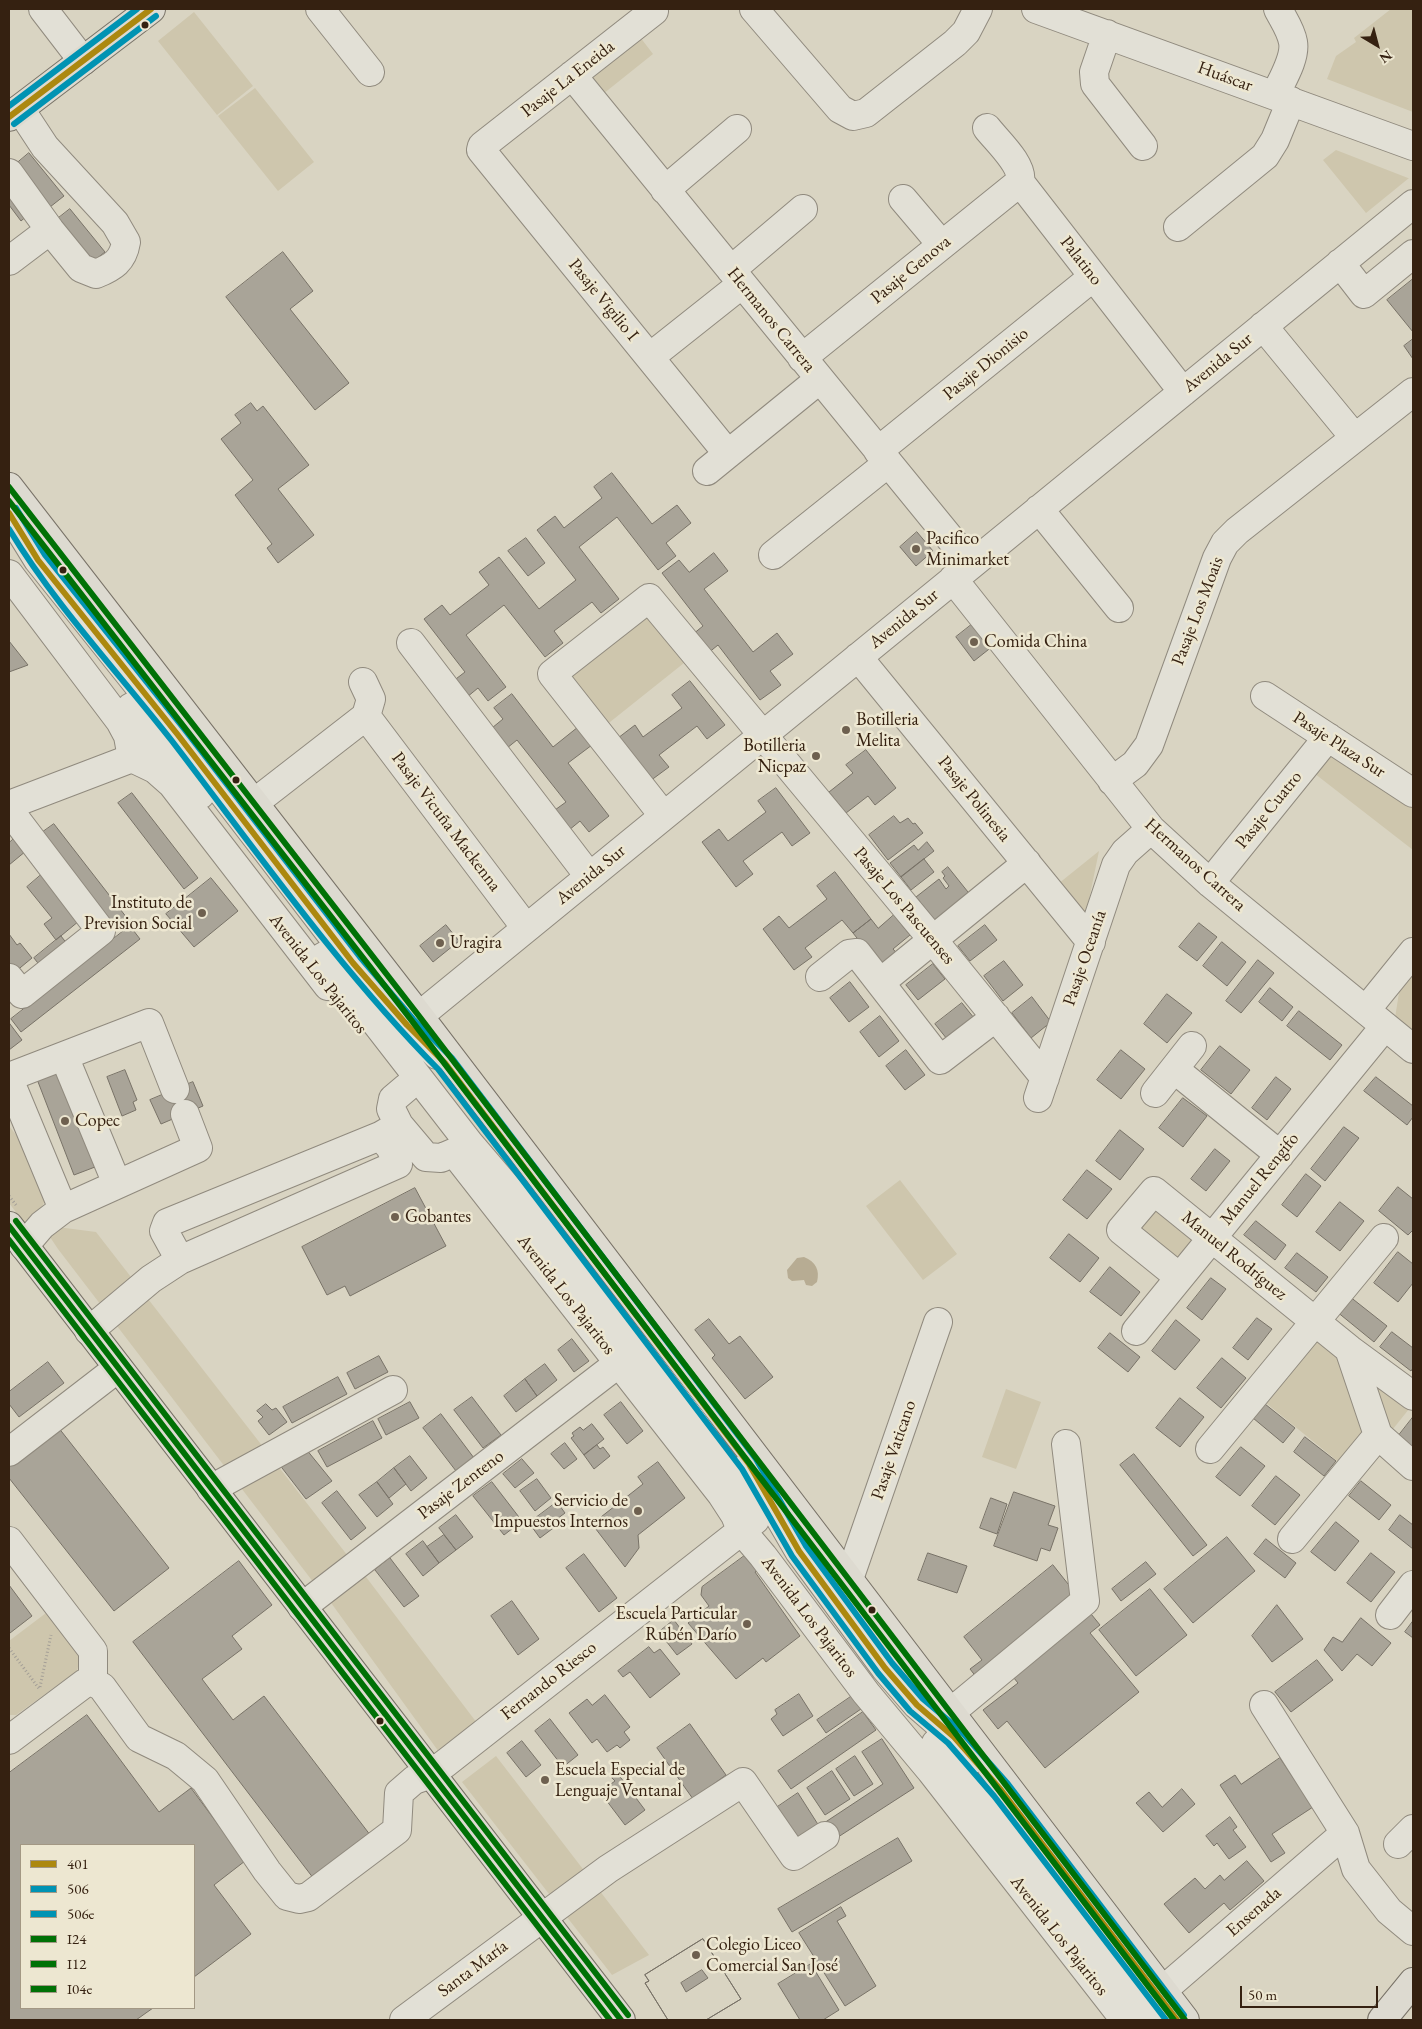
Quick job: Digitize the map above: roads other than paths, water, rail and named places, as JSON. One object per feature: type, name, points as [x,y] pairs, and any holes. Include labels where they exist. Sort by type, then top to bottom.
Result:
[{"type":"main road","points":[[14,113],[151,9]]},
{"type":"main road","name":"Avenida Los Pajaritos","points":[[9,487],[177,734],[254,803],[419,1016],[765,1512],[849,1579],[1184,2020]]},
{"type":"main road","points":[[16,1236],[621,2020]]},
{"type":"main road","points":[[1382,2020],[1413,1982]]},
{"type":"street","points":[[43,9],[83,61]]},
{"type":"street","points":[[320,9],[370,72]]},
{"type":"street","points":[[754,9],[840,109],[852,116],[866,113],[955,43],[972,23],[978,9]]},
{"type":"street","name":"Huáscar","points":[[1036,9],[1413,146]]},
{"type":"street","points":[[1178,227],[1265,156],[1276,140],[1293,46],[1291,34],[1278,9]]},
{"type":"street","name":"Pasaje La Eneida","points":[[482,146],[654,12]]},
{"type":"street","points":[[1107,34],[1094,72],[1095,84],[1142,146]]},
{"type":"street","name":"Hermanos Carrera","points":[[572,75],[883,457],[962,572],[1112,781],[1151,829],[1210,883],[1413,1049]]},
{"type":"street","points":[[9,173],[50,230],[81,268],[96,274],[111,268],[124,254],[126,242],[115,223],[14,113]]},
{"type":"street","name":"Palatino","points":[[987,128],[1018,166],[1021,174],[1020,182],[1183,392]]},
{"type":"street","points":[[665,190],[737,129]]},
{"type":"street","name":"Pasaje Vigilio I","points":[[482,146],[484,155],[728,454]]},
{"type":"street","name":"Pasaje Genova","points":[[802,358],[1020,182]]},
{"type":"street","points":[[903,199],[942,245]]},
{"type":"street","name":"Avenida Sur","points":[[419,1016],[1413,204]]},
{"type":"street","points":[[650,357],[736,277],[803,209]]},
{"type":"street","points":[[9,261],[50,230]]},
{"type":"street","points":[[1340,263],[1364,294],[1413,254]]},
{"type":"street","name":"Pasaje Dionisio","points":[[773,555],[883,457],[1093,277]]},
{"type":"street","points":[[1263,326],[1355,438]]},
{"type":"street","points":[[707,471],[820,379]]},
{"type":"street","name":"Pasaje Los Moais","points":[[1112,781],[1135,764],[1149,745],[1216,558],[1226,543],[1237,531],[1413,392]]},
{"type":"street","points":[[1039,509],[1118,608]]},
{"type":"street","points":[[9,513],[38,560],[177,734],[468,1143],[558,1247],[695,1425],[799,1551],[885,1668],[917,1705],[954,1737],[1001,1790],[1177,2020]]},
{"type":"street","points":[[9,548],[46,598],[177,734]]},
{"type":"street","points":[[9,574],[120,721],[128,736],[132,758]]},
{"type":"street","name":"Pasaje Los Pascuenses","points":[[664,815],[552,674],[649,598],[996,1017],[1041,1088]]},
{"type":"street","points":[[411,642],[589,876]]},
{"type":"street","name":"Pasaje Polinesia","points":[[858,656],[1090,942]]},
{"type":"street","points":[[254,803],[366,716],[370,699],[363,682]]},
{"type":"street","name":"Pasaje Plaza Sur","points":[[1265,696],[1413,793]]},
{"type":"street","name":"Pasaje Vicuña Mackenna","points":[[366,716],[526,928]]},
{"type":"street","points":[[9,805],[132,758],[177,734]]},
{"type":"street","name":"Pasaje Cuatro","points":[[1210,883],[1328,737]]},
{"type":"street","name":"Avenida Los Pajaritos","points":[[132,758],[155,769],[172,784],[735,1515],[765,1512],[764,1556],[866,1693],[931,1771],[1125,2020]]},
{"type":"street","points":[[9,810],[102,931],[15,986]]},
{"type":"street","name":"Pasaje Oceanía","points":[[1041,1088],[1116,865],[1125,852],[1151,829]]},
{"type":"street","points":[[881,982],[1027,863]]},
{"type":"street","points":[[820,977],[849,954],[854,952],[859,955],[940,1060],[996,1017]]},
{"type":"street","name":"Manuel Rengifo","points":[[1136,1331],[1280,1155],[1376,1018],[1413,952]]},
{"type":"street","points":[[16,1236],[42,1225],[63,1208],[198,1148],[150,1023],[9,1078],[63,1208]]},
{"type":"street","points":[[1155,1093],[1192,1046]]},
{"type":"street","points":[[64,1056],[118,1184]]},
{"type":"street","points":[[1174,1068],[1280,1155]]},
{"type":"street","points":[[89,1331],[151,1279],[180,1260],[398,1164],[390,1147],[390,1109],[393,1099],[406,1088]]},
{"type":"street","points":[[389,1130],[426,1156],[441,1158],[455,1152]]},
{"type":"street","points":[[180,1260],[164,1231],[167,1223],[389,1130]]},
{"type":"street","name":"Manuel Rodríguez","points":[[1179,1277],[1121,1230],[1154,1191],[1348,1349],[1413,1396]]},
{"type":"street","points":[[1210,1449],[1384,1238]]},
{"type":"street","name":"Pasaje Vaticano","points":[[849,1579],[938,1322]]},
{"type":"street","points":[[1348,1349],[1378,1435],[1413,1466]]},
{"type":"street","name":"Pasaje Zenteno","points":[[302,1606],[619,1363]]},
{"type":"street","points":[[9,1452],[118,1368]]},
{"type":"street","points":[[212,1489],[393,1390]]},
{"type":"street","points":[[1292,1539],[1378,1435]]},
{"type":"street","points":[[951,1712],[1085,1601],[1066,1444]]},
{"type":"street","points":[[765,1512],[791,1562],[862,1656],[961,1774],[1151,2020]]},
{"type":"street","name":"Fernando Riesco","points":[[93,1682],[102,1687],[139,1738],[176,1756],[205,1780],[267,1871],[287,1896],[300,1899],[308,1897],[397,1830],[399,1793],[414,1780],[431,1774],[765,1512]]},
{"type":"street","points":[[9,1542],[93,1651],[93,1682],[85,1683],[46,1698],[9,1740]]},
{"type":"street","points":[[1390,1615],[1413,1585]]},
{"type":"street","points":[[1264,1706],[1345,1833],[1356,1869],[1389,1911],[1413,1931]]},
{"type":"street","name":"Santa María","points":[[404,2020],[608,1869],[743,1782],[794,1856],[825,1836]]},
{"type":"street","name":"Ensenada","points":[[1162,1991],[1345,1833]]},
{"type":"place","name":"Pacifico Minimarket","points":[[916,549]]},
{"type":"place","name":"Comida China","points":[[974,642]]},
{"type":"place","name":"Botilleria Melita","points":[[846,730]]},
{"type":"place","name":"Botilleria Nicpaz","points":[[816,756]]},
{"type":"place","name":"Instituto de Prevision Social","points":[[202,913]]},
{"type":"place","name":"Uragira","points":[[440,943]]},
{"type":"place","name":"Copec","points":[[65,1121]]},
{"type":"place","name":"Gobantes","points":[[395,1217]]},
{"type":"place","name":"Servicio de Impuestos Internos","points":[[638,1511]]},
{"type":"place","name":"Escuela Particular Rubén Darío","points":[[747,1624]]},
{"type":"place","name":"Escuela Especial de Lenguaje Ventanal","points":[[545,1780]]},
{"type":"place","name":"Colegio Liceo Comercial San José","points":[[696,1955]]}]
